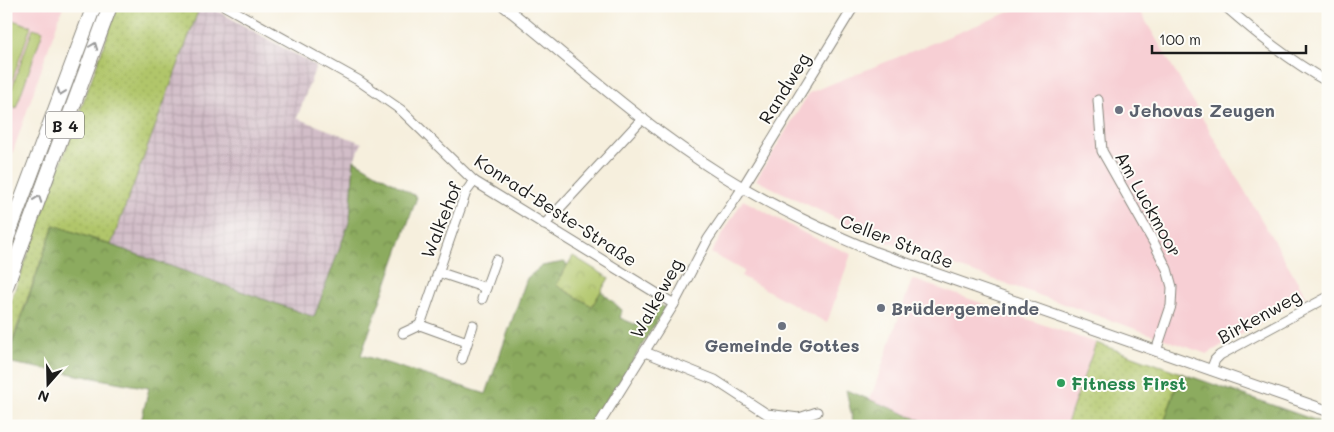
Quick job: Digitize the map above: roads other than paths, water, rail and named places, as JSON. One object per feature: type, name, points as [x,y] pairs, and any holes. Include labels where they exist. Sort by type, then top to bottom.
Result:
[{"type":"highway","name":"B 4","points":[[7,241],[94,6]]},
{"type":"highway","name":"B 4","points":[[6,287],[110,6]]},
{"type":"street","name":"Konrad-Beste-Straße","points":[[225,6],[341,70],[395,104],[474,181],[674,304]]},
{"type":"street","name":"Celler Straße","points":[[504,6],[678,145],[743,187],[815,226],[878,253],[1156,351],[1216,362],[1328,411]]},
{"type":"street","name":"Randweg","points":[[743,187],[854,6]]},
{"type":"street","points":[[1225,6],[1259,35],[1309,71],[1328,82]]},
{"type":"street","name":"Am Luckmoor","points":[[1098,100],[1102,151],[1154,243],[1167,269],[1172,287],[1171,306],[1156,351]]},
{"type":"street","points":[[544,225],[643,118]]},
{"type":"street","name":"Walkehof","points":[[420,325],[466,192],[474,181]]},
{"type":"street","name":"Walkeweg","points":[[598,426],[674,304],[708,239],[743,187]]},
{"type":"street","points":[[482,299],[496,260]]},
{"type":"street","name":"Walkehof","points":[[438,272],[486,288]]},
{"type":"street","name":"Birkenweg","points":[[1216,362],[1328,297]]},
{"type":"street","points":[[403,333],[420,325],[467,342]]},
{"type":"street","points":[[462,358],[473,325]]},
{"type":"street","points":[[645,352],[715,380],[767,414],[799,418],[817,412]]},
{"type":"place","name":"Jehovas Zeugen","points":[[1119,110]]},
{"type":"place","name":"Brüdergemeinde","points":[[881,308]]},
{"type":"place","name":"Gemeinde Gottes","points":[[782,326]]},
{"type":"place","name":"Fitness First","points":[[1061,383]]}]
